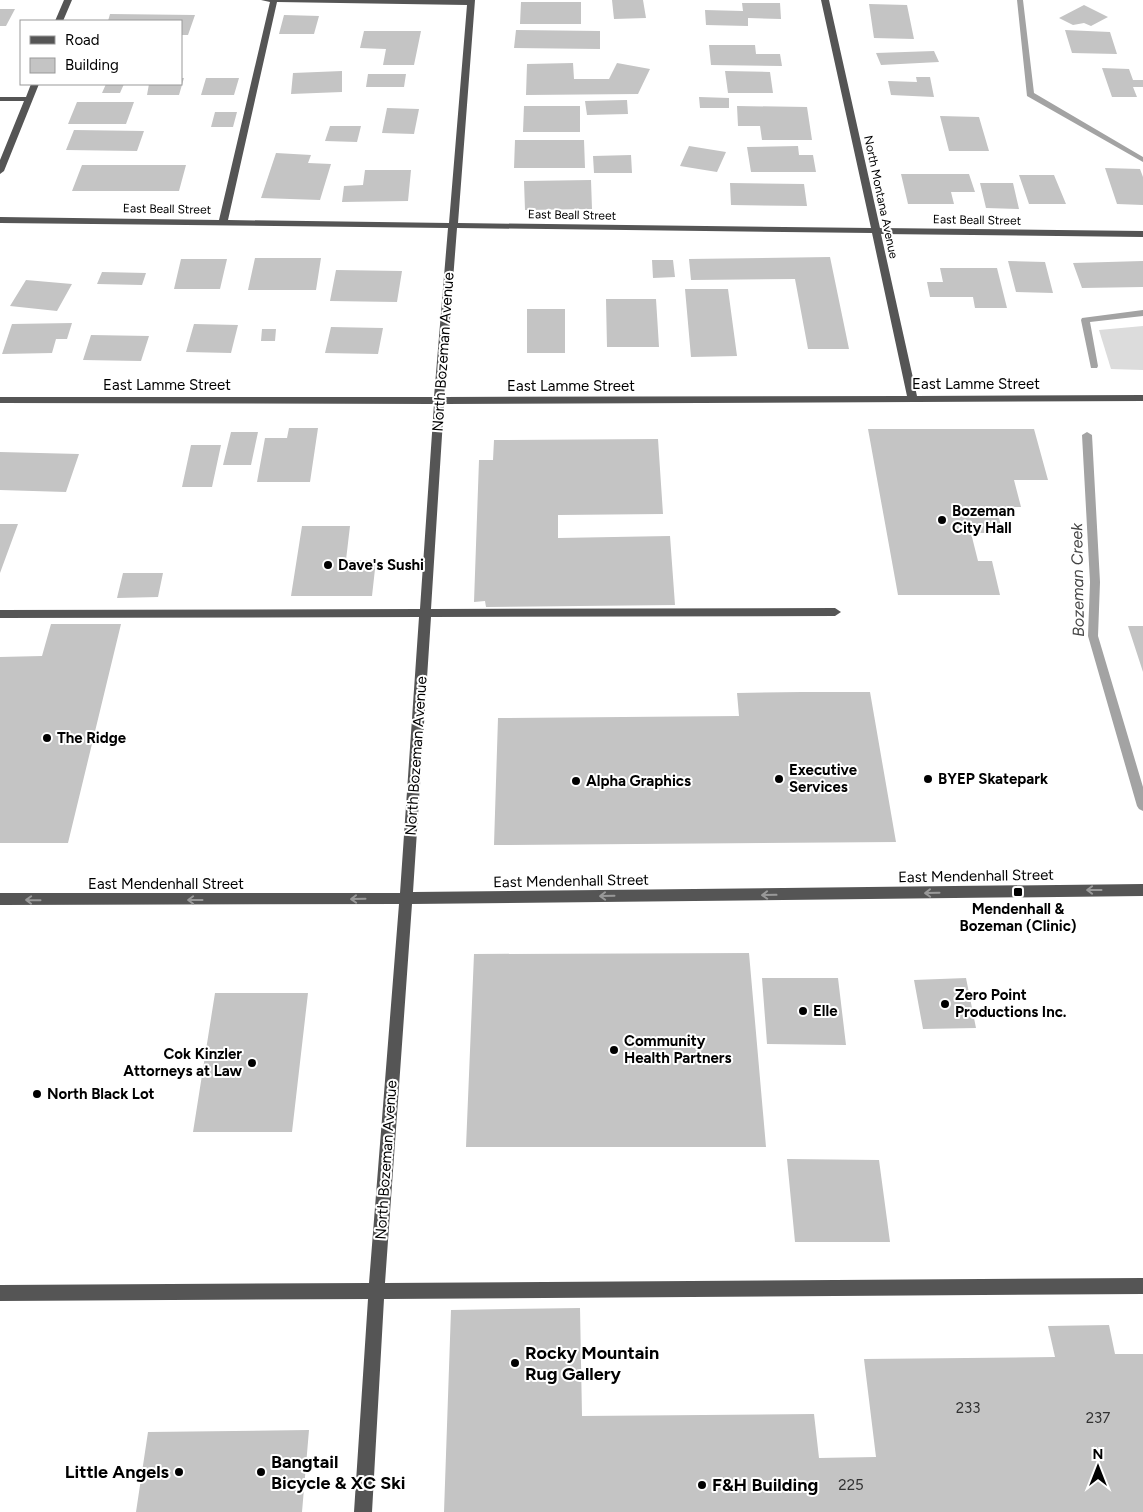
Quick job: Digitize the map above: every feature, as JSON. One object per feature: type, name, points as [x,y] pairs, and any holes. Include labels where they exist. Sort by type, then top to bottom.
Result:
[{"type":"street","points":[[59,20],[68,0]]},
{"type":"street","points":[[265,0],[471,1]]},
{"type":"street","points":[[223,222],[274,0]]},
{"type":"street","name":"North Montana Avenue","points":[[825,0],[913,400]]},
{"type":"street","name":"North Bozeman Avenue","points":[[363,1512],[376,1291],[406,899],[439,401],[471,1]]},
{"type":"street","points":[[0,171],[35,85]]},
{"type":"street","points":[[0,99],[29,99]]},
{"type":"street","name":"East Beall Street","points":[[0,220],[1143,234]]},
{"type":"street","name":"East Lamme Street","points":[[0,400],[439,401],[1143,398]]},
{"type":"street","points":[[0,614],[835,612]]},
{"type":"street","name":"East Mendenhall Street","points":[[0,899],[406,899],[1143,890]]},
{"type":"street","points":[[0,1293],[1143,1286]]},
{"type":"shaded area","points":[[1143,326],[1143,370],[1111,369],[1099,330]]},
{"type":"building","points":[[612,0],[643,0],[646,18],[614,19]]},
{"type":"building","points":[[521,2],[581,2],[581,24],[520,24]]},
{"type":"building","points":[[742,3],[780,3],[781,19],[748,18],[748,26],[706,25],[705,10],[743,11]]},
{"type":"building","points":[[869,4],[907,5],[914,39],[874,38]]},
{"type":"building","points":[[1084,5],[1108,17],[1091,26],[1084,23],[1073,25],[1059,18]]},
{"type":"building","points":[[0,9],[15,9],[6,26],[0,26]]},
{"type":"building","points":[[110,14],[195,15],[188,35],[182,35],[182,20],[108,20]]},
{"type":"building","points":[[284,15],[319,16],[314,34],[279,34]]},
{"type":"building","points":[[516,30],[600,31],[600,49],[514,48]]},
{"type":"building","points":[[1065,30],[1110,32],[1117,54],[1072,53]]},
{"type":"building","points":[[364,31],[421,31],[414,65],[383,65],[386,49],[360,48]]},
{"type":"building","points":[[709,45],[755,45],[756,54],[780,54],[782,66],[711,65]]},
{"type":"building","points":[[934,51],[939,62],[881,65],[876,53]]},
{"type":"building","points":[[573,63],[574,79],[609,79],[617,63],[650,69],[638,94],[526,95],[527,64]]},
{"type":"building","points":[[1102,68],[1129,69],[1133,80],[1143,80],[1143,87],[1133,87],[1137,97],[1112,97]]},
{"type":"building","points":[[342,71],[342,92],[291,94],[293,73]]},
{"type":"building","points":[[725,71],[770,72],[773,93],[728,93]]},
{"type":"building","points":[[368,74],[406,74],[404,87],[366,87]]},
{"type":"building","points":[[916,77],[930,77],[934,97],[891,95],[888,81],[917,82]]},
{"type":"building","points":[[206,78],[239,78],[234,95],[201,95]]},
{"type":"building","points":[[106,85],[124,85],[120,93],[102,93]]},
{"type":"building","points":[[149,85],[182,85],[179,95],[147,95]]},
{"type":"building","points":[[699,97],[729,98],[729,108],[700,108]]},
{"type":"building","points":[[627,100],[628,114],[587,115],[585,101]]},
{"type":"building","points":[[77,102],[134,102],[126,124],[68,124]]},
{"type":"building","points":[[524,106],[580,106],[580,132],[523,132]]},
{"type":"building","points":[[737,106],[807,107],[812,140],[762,140],[760,126],[738,126]]},
{"type":"building","points":[[387,108],[419,109],[414,134],[382,133]]},
{"type":"building","points":[[215,112],[237,112],[233,127],[211,127]]},
{"type":"building","points":[[940,116],[979,117],[989,151],[949,151]]},
{"type":"building","points":[[330,126],[361,126],[357,142],[325,141]]},
{"type":"building","points":[[74,130],[144,131],[137,151],[66,150]]},
{"type":"building","points":[[515,140],[584,140],[585,168],[514,168]]},
{"type":"building","points":[[689,146],[726,152],[717,172],[680,166]]},
{"type":"building","points":[[798,146],[799,155],[813,155],[816,172],[751,172],[747,147]]},
{"type":"building","points":[[276,153],[311,155],[308,163],[331,164],[320,200],[261,198]]},
{"type":"building","points":[[631,155],[632,173],[594,173],[593,156]]},
{"type":"building","points":[[82,165],[186,165],[179,191],[72,191]]},
{"type":"building","points":[[1105,168],[1140,169],[1143,177],[1143,205],[1117,204]]},
{"type":"building","points":[[365,170],[411,170],[408,201],[342,202],[344,186],[363,185]]},
{"type":"building","points":[[901,174],[969,174],[975,192],[951,192],[954,204],[908,204]]},
{"type":"building","points":[[1019,175],[1054,175],[1066,204],[1029,204]]},
{"type":"building","points":[[591,180],[592,209],[525,210],[524,181]]},
{"type":"building","points":[[730,183],[804,184],[807,206],[731,205]]},
{"type":"building","points":[[980,183],[1013,183],[1019,209],[986,208]]},
{"type":"building","points":[[830,257],[849,349],[808,349],[795,279],[691,280],[689,259]]},
{"type":"building","points":[[255,258],[321,258],[316,290],[248,290]]},
{"type":"building","points":[[181,259],[227,259],[220,289],[174,289]]},
{"type":"building","points":[[652,260],[673,260],[675,277],[653,278]]},
{"type":"building","points":[[1008,261],[1045,262],[1053,293],[1016,292]]},
{"type":"building","points":[[1143,261],[1143,287],[1082,288],[1073,263]]},
{"type":"building","points":[[940,268],[997,268],[1007,308],[975,308],[973,297],[930,297],[927,282],[943,282]]},
{"type":"building","points":[[336,270],[402,271],[397,302],[330,301]]},
{"type":"building","points":[[102,272],[146,273],[142,285],[97,284]]},
{"type":"building","points":[[26,280],[72,284],[57,311],[10,306]]},
{"type":"building","points":[[685,289],[728,289],[737,356],[691,357]]},
{"type":"building","points":[[606,299],[656,299],[659,347],[607,347]]},
{"type":"building","points":[[527,309],[565,309],[565,353],[527,353]]},
{"type":"building","points":[[72,323],[67,339],[56,339],[52,353],[2,354],[12,324]]},
{"type":"building","points":[[194,324],[238,325],[231,353],[186,352]]},
{"type":"building","points":[[331,327],[383,328],[378,354],[325,353]]},
{"type":"building","points":[[262,329],[276,329],[275,341],[261,341]]},
{"type":"building","points":[[91,335],[149,336],[141,361],[83,360]]},
{"type":"building","points":[[289,428],[318,428],[310,482],[257,482],[265,438],[287,438]]},
{"type":"building","name":"Bozeman City Hall","points":[[868,429],[1034,429],[1048,480],[1014,480],[1021,507],[996,507],[1003,533],[971,533],[978,561],[992,561],[1000,595],[898,595]]},
{"type":"building","points":[[231,432],[258,432],[251,465],[223,465]]},
{"type":"building","points":[[658,439],[663,514],[558,515],[558,538],[670,536],[675,605],[486,607],[485,601],[474,602],[479,460],[493,460],[494,440]]},
{"type":"building","points":[[191,445],[221,445],[212,487],[182,487]]},
{"type":"building","points":[[0,452],[79,454],[66,492],[0,490]]},
{"type":"building","points":[[0,524],[18,524],[0,573]]},
{"type":"building","points":[[302,526],[350,526],[346,560],[376,560],[372,596],[291,596]]},
{"type":"building","points":[[123,573],[163,573],[158,597],[117,598]]},
{"type":"building","name":"The Ridge","points":[[51,624],[121,624],[68,843],[0,843],[0,657],[42,656]]},
{"type":"building","points":[[1128,626],[1143,626],[1143,672]]},
{"type":"building","points":[[870,692],[896,842],[494,845],[498,718],[739,716],[737,693]]},
{"type":"building","name":"Community Health Partners","points":[[749,953],[766,1147],[466,1147],[474,954]]},
{"type":"building","name":"Elle","points":[[762,978],[838,978],[846,1045],[767,1044]]},
{"type":"building","name":"Zero Point Productions Inc.","points":[[966,978],[976,1028],[923,1029],[914,980]]},
{"type":"building","name":"Cok Kinzler Attorneys at Law","points":[[215,993],[308,993],[292,1132],[193,1132]]},
{"type":"building","points":[[787,1159],[879,1160],[890,1242],[795,1242]]},
{"type":"building","points":[[580,1308],[582,1416],[814,1414],[819,1458],[876,1457],[864,1359],[1055,1357],[1048,1326],[1109,1325],[1115,1354],[1143,1354],[1143,1512],[444,1512],[451,1310]]},
{"type":"building","points":[[309,1430],[302,1512],[136,1512],[148,1432]]},
{"type":"waterway","name":"Bozeman Creek","points":[[1020,0],[1030,94],[1143,160]]},
{"type":"waterway","name":"Bozeman Creek","points":[[1094,366],[1085,320],[1143,313]]},
{"type":"waterway","name":"Bozeman Creek","points":[[1087,435],[1095,582],[1093,636],[1143,806]]},
{"type":"place","name":"Bozeman City Hall","points":[[942,520]]},
{"type":"place","name":"Dave's Sushi","points":[[328,565]]},
{"type":"place","name":"The Ridge","points":[[47,738]]},
{"type":"place","name":"Executive Services","points":[[779,779]]},
{"type":"place","name":"BYEP Skatepark","points":[[928,779]]},
{"type":"place","name":"Alpha Graphics","points":[[576,781]]},
{"type":"place","name":"Mendenhall & Bozeman (Clinic)","points":[[1018,892]]},
{"type":"place","name":"Zero Point Productions Inc.","points":[[945,1004]]},
{"type":"place","name":"Elle","points":[[803,1011]]},
{"type":"place","name":"Community Health Partners","points":[[614,1050]]},
{"type":"place","name":"Cok Kinzler Attorneys at Law","points":[[252,1063]]},
{"type":"place","name":"North Black Lot","points":[[37,1094]]},
{"type":"place","name":"Rocky Mountain Rug Gallery","points":[[515,1363]]},
{"type":"place","name":"Little Angels","points":[[179,1472]]},
{"type":"place","name":"Bangtail Bicycle & XC Ski","points":[[261,1472]]},
{"type":"place","name":"F&H Building","points":[[702,1485]]}]
